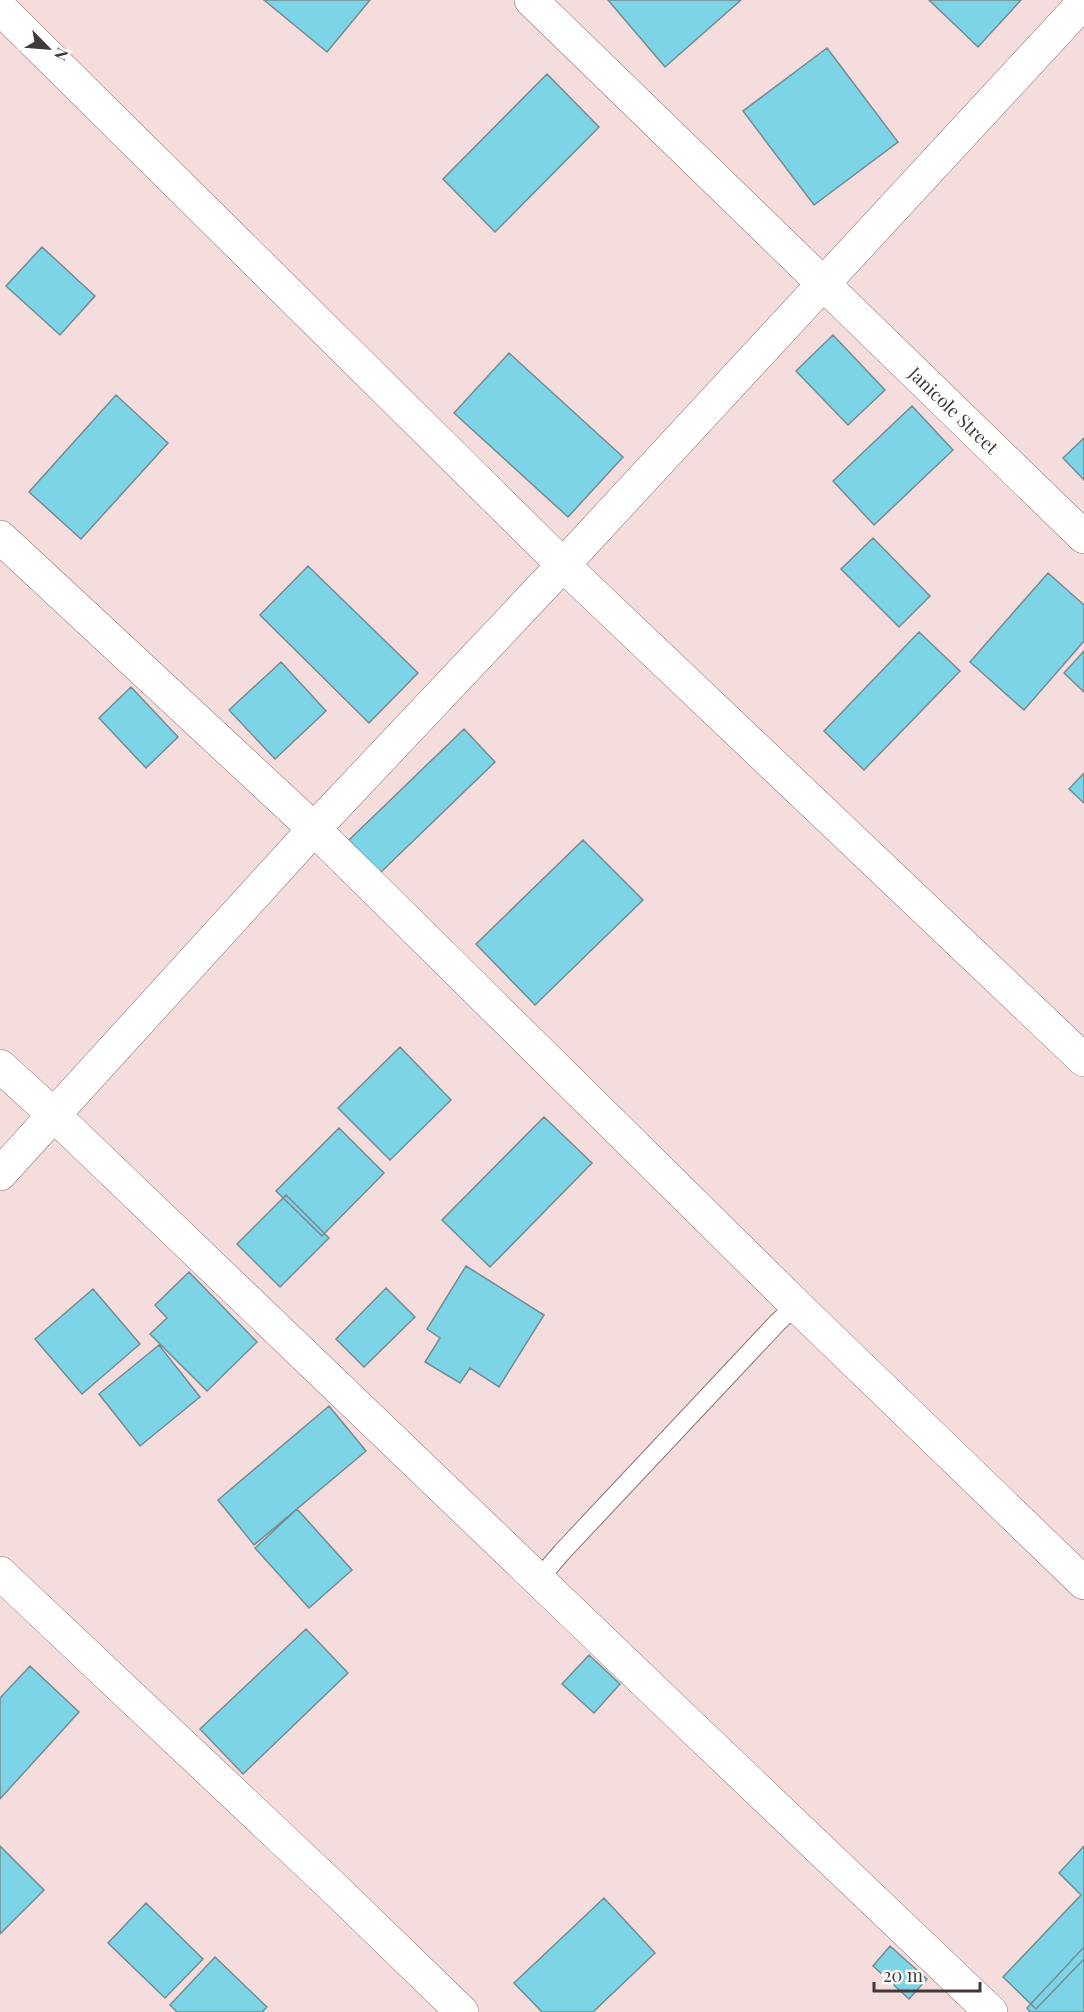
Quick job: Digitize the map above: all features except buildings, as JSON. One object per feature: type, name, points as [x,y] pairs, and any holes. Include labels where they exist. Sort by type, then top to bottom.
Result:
[{"type":"street","name":"Janicole Street","points":[[531,0],[1084,537]]},
{"type":"street","points":[[0,8],[563,566],[1084,1060]]},
{"type":"street","points":[[0,1174],[314,829],[563,566],[822,284],[1079,16]]},
{"type":"street","points":[[0,537],[314,829],[796,1305],[1084,1583]]},
{"type":"street","points":[[0,1066],[55,1116],[991,2012]]},
{"type":"street","points":[[0,1574],[333,1887],[462,2012]]},
{"type":"lane","points":[[538,1580],[657,1450],[796,1305]]}]
